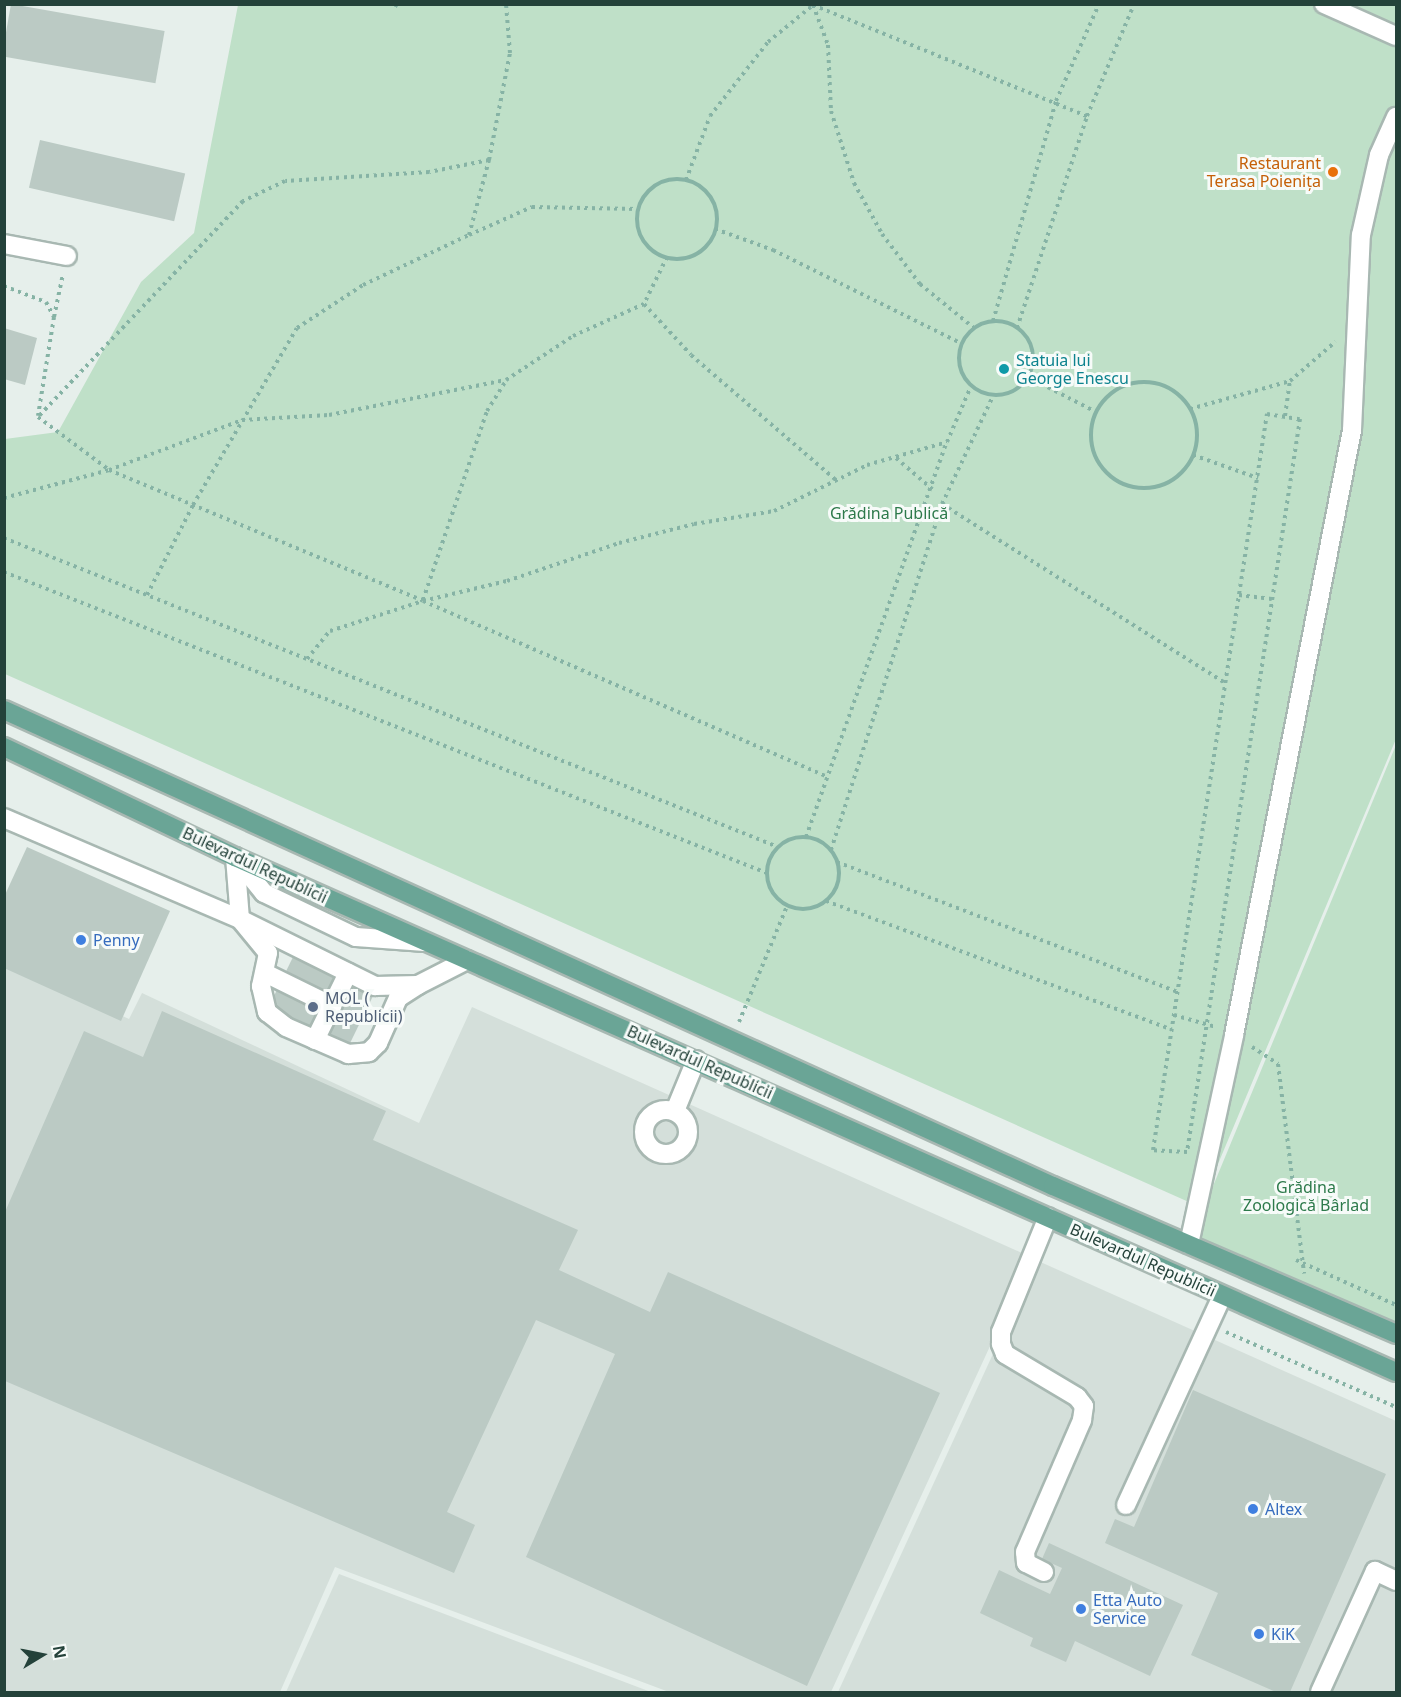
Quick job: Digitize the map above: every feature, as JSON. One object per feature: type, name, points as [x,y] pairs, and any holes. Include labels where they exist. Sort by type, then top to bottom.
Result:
[{"type":"main road","name":"Bulevardul Republicii","points":[[4,710],[732,1042],[1396,1334]]},
{"type":"main road","name":"Bulevardul Republicii","points":[[7,749],[235,857],[1396,1372]]},
{"type":"lane","points":[[1324,4],[1396,36]]},
{"type":"lane","points":[[1189,1244],[1234,1035],[1352,430],[1354,327],[1361,235],[1379,155],[1396,117]]},
{"type":"lane","points":[[4,244],[67,256]]},
{"type":"lane","points":[[4,818],[240,919],[375,986],[418,985]]},
{"type":"lane","points":[[235,857],[240,919],[268,953],[261,993],[267,1012],[286,1026],[315,1040],[348,1054],[369,1052],[378,1043],[398,998],[467,960]]},
{"type":"lane","points":[[315,1040],[348,973]]},
{"type":"lane","points":[[265,974],[332,1006]]},
{"type":"lane","points":[[675,1111],[696,1060]]},
{"type":"lane","points":[[1044,1572],[1026,1563],[1025,1552],[1083,1420],[1084,1406],[1077,1397],[1005,1354],[1001,1344],[1001,1332],[1047,1217]]},
{"type":"lane","points":[[1126,1505],[1222,1296]]},
{"type":"lane","points":[[1320,1692],[1374,1571],[1396,1581]]},
{"type":"path","points":[[469,235],[489,160],[510,53],[506,4]]},
{"type":"path","points":[[993,321],[1056,101],[1099,4]]},
{"type":"path","points":[[1017,328],[1087,116],[1134,4]]},
{"type":"path","points":[[814,5],[1056,101],[1087,116]]},
{"type":"path","points":[[687,180],[710,116],[768,42],[814,5]]},
{"type":"path","points":[[814,5],[828,45],[831,111],[854,183],[882,234],[920,284],[974,328]]},
{"type":"path","points":[[38,417],[243,201],[285,181],[429,172],[489,160]]},
{"type":"path","points":[[674,179],[687,180],[703,189],[714,204],[715,229],[702,249],[679,258],[667,257],[646,244],[639,233],[638,209],[651,188],[674,179]]},
{"type":"path","points":[[147,595],[194,505],[297,328],[363,285],[532,207],[638,209]]},
{"type":"path","points":[[715,229],[773,250],[962,344]]},
{"type":"path","points":[[38,417],[54,317],[67,256]]},
{"type":"path","points":[[4,498],[109,470],[242,420],[329,415],[506,380],[573,336],[644,304],[667,257]]},
{"type":"path","points":[[4,286],[25,290],[46,302],[54,317]]},
{"type":"path","points":[[644,304],[691,355],[836,480]]},
{"type":"path","points":[[993,321],[1017,328],[1030,345],[1032,367],[1028,377],[1013,391],[993,396],[971,386],[959,366],[962,344],[974,328],[993,321]]},
{"type":"path","points":[[1190,409],[1290,381],[1354,327]]},
{"type":"path","points":[[1028,377],[1096,412]]},
{"type":"path","points":[[423,601],[487,411],[506,380]]},
{"type":"path","points":[[1285,416],[1290,381]]},
{"type":"path","points":[[1150,382],[1180,396],[1190,409],[1196,424],[1193,454],[1172,480],[1139,488],[1123,484],[1109,475],[1095,453],[1091,428],[1096,412],[1118,388],[1150,382]]},
{"type":"path","points":[[807,837],[947,442],[971,386]]},
{"type":"path","points":[[831,850],[942,504],[993,396]]},
{"type":"path","points":[[1267,414],[1285,416],[1300,418],[1187,1152],[1153,1150],[1267,414]]},
{"type":"path","points":[[38,417],[109,470],[423,601],[828,777]]},
{"type":"path","points":[[307,659],[330,631],[423,601],[507,581],[619,543],[694,524],[774,511],[867,465],[947,442]]},
{"type":"path","points":[[1193,454],[1258,478]]},
{"type":"path","points":[[896,457],[932,489]]},
{"type":"path","points":[[942,504],[1226,683]]},
{"type":"path","points":[[4,538],[778,847],[807,837],[831,850],[837,862],[838,883],[826,902],[807,910],[787,906],[772,892],[767,873],[778,847]]},
{"type":"path","points":[[4,572],[767,873]]},
{"type":"path","points":[[1239,595],[1272,599]]},
{"type":"path","points":[[837,862],[1178,992]]},
{"type":"path","points":[[826,902],[1172,1030]]},
{"type":"path","points":[[732,1042],[787,906]]},
{"type":"path","points":[[1174,1015],[1207,1023],[1234,1035],[1278,1064],[1305,1294]]},
{"type":"path","points":[[1296,1260],[1396,1305]]},
{"type":"path","points":[[1209,1324],[1396,1407]]},
{"type":"shaded area","points":[[4,960],[129,1019],[142,993],[419,1123],[472,1007],[1031,1257],[831,1692],[669,1692],[335,1567],[280,1692],[5,1692]]},
{"type":"shaded area","points":[[1036,1260],[1396,1421],[1396,1692],[838,1692]]},
{"type":"shaded area","points":[[339,1574],[651,1692],[286,1692]]},
{"type":"green space","name":"Grădina Publică","points":[[238,5],[1396,5],[1396,739],[1200,1207],[5,674],[5,439],[58,432],[141,282],[194,233]]},
{"type":"green space","name":"Grădina Zoologică Bârlad","points":[[1396,745],[1396,1332],[1189,1244]]},
{"type":"building","points":[[11,4],[165,31],[155,83],[4,57]]},
{"type":"building","points":[[40,140],[185,174],[174,221],[29,188]]},
{"type":"building","points":[[4,328],[37,338],[25,385],[4,379]]},
{"type":"building","name":"Penny","points":[[27,847],[170,911],[121,1021],[4,968],[4,897]]},
{"type":"building","points":[[293,957],[373,996],[349,1045],[269,1006]]},
{"type":"building","points":[[162,1011],[386,1111],[373,1140],[578,1230],[559,1270],[650,1312],[668,1272],[940,1393],[807,1686],[526,1557],[615,1354],[536,1320],[447,1512],[475,1525],[454,1573],[5,1381],[5,1212],[84,1031],[143,1057]]},
{"type":"building","points":[[1193,1390],[1386,1474],[1290,1692],[1276,1692],[1191,1655],[1218,1593],[1105,1543],[1115,1519],[1134,1527]]},
{"type":"building","name":"Etta Auto Service","points":[[1049,1543],[1183,1605],[1150,1676],[1075,1641],[1066,1662],[1030,1646],[1033,1638],[980,1613],[999,1570],[1050,1594],[1062,1568],[1042,1559]]},
{"type":"place","name":"Restaurant Terasa Poienița","points":[[1333,172]]},
{"type":"place","name":"Statuia lui George Enescu","points":[[1004,369]]},
{"type":"place","name":"Penny","points":[[81,940]]},
{"type":"place","name":"MOL ( Republicii)","points":[[313,1007]]},
{"type":"place","name":"Altex","points":[[1253,1509]]},
{"type":"place","name":"Etta Auto Service","points":[[1081,1609]]},
{"type":"place","name":"KiK","points":[[1259,1634]]}]
